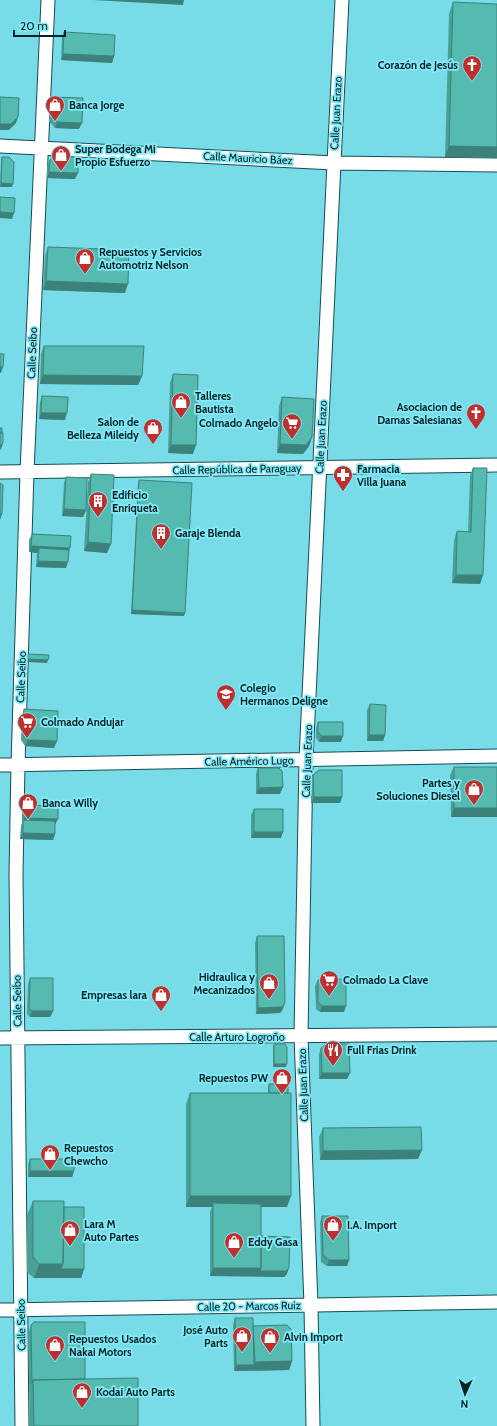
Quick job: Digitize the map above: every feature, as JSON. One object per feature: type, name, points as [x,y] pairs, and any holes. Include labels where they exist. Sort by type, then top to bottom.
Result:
[{"type":"street","name":"Calle Seibo","points":[[22,1426],[16,874],[27,472],[40,148],[48,0]]},
{"type":"street","name":"Calle Juan Erazo","points":[[313,1426],[311,1305],[301,1036],[306,760],[342,0]]},
{"type":"street","name":"Calle Mauricio Báez","points":[[0,146],[334,162],[497,164]]},
{"type":"street","name":"Calle República de Paraguay","points":[[0,472],[497,465]]},
{"type":"street","name":"Calle Américo Lugo","points":[[0,765],[497,756]]},
{"type":"street","name":"Calle Arturo Logroño","points":[[0,1038],[497,1034]]},
{"type":"street","name":"Calle 20 - Marcos Ruiz","points":[[0,1310],[497,1302]]},
{"type":"building","name":"Corazón de Jesús","points":[[453,2],[497,4],[497,147],[449,146]]},
{"type":"building","points":[[64,32],[115,35],[114,56],[63,54]]},
{"type":"building","points":[[0,97],[19,98],[18,117],[11,124],[0,124]]},
{"type":"building","points":[[52,97],[83,98],[82,123],[57,122],[51,115]]},
{"type":"building","points":[[54,156],[78,157],[78,173],[49,172],[50,160]]},
{"type":"building","points":[[2,157],[9,157],[14,162],[13,184],[1,183]]},
{"type":"building","points":[[0,197],[15,198],[14,213],[0,212]]},
{"type":"building","name":"Repuestos y Servicios Automotriz Nelson","points":[[48,247],[129,250],[128,284],[46,281]]},
{"type":"building","points":[[44,346],[144,346],[142,376],[43,375]]},
{"type":"building","points":[[0,354],[4,354],[3,367],[0,367]]},
{"type":"building","name":"Talleres Bautista","points":[[173,374],[198,375],[196,445],[171,445]]},
{"type":"building","points":[[42,396],[68,397],[67,413],[41,413]]},
{"type":"building","points":[[282,397],[314,399],[312,437],[306,445],[280,444]]},
{"type":"building","points":[[0,433],[3,433],[3,443],[0,446]]},
{"type":"building","points":[[473,468],[487,468],[483,575],[456,575],[457,531],[471,532]]},
{"type":"building","name":"Edificio Enriqueta","points":[[91,474],[114,475],[111,544],[88,542]]},
{"type":"building","points":[[66,477],[87,478],[86,510],[64,509]]},
{"type":"building","name":"Garaje Blenda","points":[[139,480],[192,483],[185,613],[132,610]]},
{"type":"building","points":[[0,483],[3,485],[2,514],[0,514]]},
{"type":"building","points":[[32,534],[71,536],[70,548],[31,546]]},
{"type":"building","points":[[39,548],[69,550],[68,562],[38,561]]},
{"type":"building","points":[[28,654],[49,655],[48,660],[28,659]]},
{"type":"building","points":[[370,704],[386,705],[385,735],[369,735]]},
{"type":"building","points":[[24,709],[58,711],[57,741],[28,740],[23,734]]},
{"type":"building","points":[[318,722],[343,722],[343,736],[321,736],[318,732]]},
{"type":"building","name":"Partes y Soluciones Diesel","points":[[454,767],[497,767],[497,808],[454,808]]},
{"type":"building","points":[[258,768],[279,768],[282,771],[283,787],[259,788]]},
{"type":"building","points":[[319,770],[342,770],[342,797],[314,797],[313,775]]},
{"type":"building","points":[[25,805],[58,806],[58,819],[24,818]]},
{"type":"building","points":[[254,809],[283,809],[283,832],[254,832]]},
{"type":"building","points":[[23,820],[55,821],[55,834],[23,833]]},
{"type":"building","points":[[257,936],[284,936],[285,1003],[282,1007],[258,1008]]},
{"type":"building","points":[[30,978],[53,978],[53,1011],[32,1011],[29,1008]]},
{"type":"building","name":"Colmado La Clave","points":[[346,979],[346,1006],[322,1006],[318,1002],[318,980]]},
{"type":"building","points":[[274,1044],[285,1044],[287,1047],[287,1064],[274,1064]]},
{"type":"building","name":"Full Frias Drink","points":[[326,1044],[349,1044],[350,1073],[322,1073],[321,1048]]},
{"type":"building","points":[[269,1084],[288,1084],[288,1093],[269,1093]]},
{"type":"building","points":[[190,1093],[291,1093],[291,1196],[190,1196]]},
{"type":"building","points":[[421,1127],[422,1150],[323,1151],[323,1128]]},
{"type":"building","points":[[30,1159],[74,1159],[74,1171],[30,1171]]},
{"type":"building","points":[[33,1201],[64,1201],[63,1264],[39,1264],[33,1257]]},
{"type":"building","name":"Eddy Gasa","points":[[213,1203],[261,1204],[261,1268],[213,1268]]},
{"type":"building","name":"Lara M Auto Partes","points":[[64,1207],[84,1207],[84,1269],[61,1269],[63,1264]]},
{"type":"building","name":"I.A. Import","points":[[322,1216],[348,1216],[349,1260],[329,1260],[323,1255]]},
{"type":"building","points":[[261,1236],[290,1237],[289,1268],[286,1271],[260,1271]]},
{"type":"building","name":"José Auto Parts","points":[[235,1318],[253,1318],[254,1365],[236,1365]]},
{"type":"building","name":"Repuestos Usados Nakai Motors","points":[[34,1322],[85,1322],[85,1379],[33,1380],[32,1383],[31,1325]]},
{"type":"building","name":"Alvin Import","points":[[287,1325],[291,1329],[292,1361],[255,1362],[253,1326]]},
{"type":"building","name":"Kodai Auto Parts","points":[[138,1378],[138,1426],[34,1426],[33,1380]]},
{"type":"place","name":"Corazón de Jesús","points":[[472,82]]},
{"type":"place","name":"Banca Jorge","points":[[55,122]]},
{"type":"place","name":"Super Bodega Mi Propio Esfuerzo","points":[[61,172]]},
{"type":"place","name":"Repuestos y Servicios Automotriz Nelson","points":[[85,275]]},
{"type":"place","name":"Talleres Bautista","points":[[181,419]]},
{"type":"place","name":"Asociacion de Damas Salesianas","points":[[476,430]]},
{"type":"place","name":"Colmado Angelo","points":[[292,440]]},
{"type":"place","name":"Salon de Belleza Mileidy","points":[[153,445]]},
{"type":"place","name":"Farmacia Villa Juana","points":[[343,492]]},
{"type":"place","name":"Edificio Enriqueta","points":[[98,518]]},
{"type":"place","name":"Garaje Blenda","points":[[161,550]]},
{"type":"place","name":"Colegio Hermanos Deligne","points":[[226,711]]},
{"type":"place","name":"Colmado Andujar","points":[[27,739]]},
{"type":"place","name":"Partes y Soluciones Diesel","points":[[474,806]]},
{"type":"place","name":"Banca Willy","points":[[28,820]]},
{"type":"place","name":"Colmado La Clave","points":[[329,997]]},
{"type":"place","name":"Hidraulica y Mecanizados","points":[[269,1000]]},
{"type":"place","name":"Empresas lara","points":[[161,1012]]},
{"type":"place","name":"Full Frias Drink","points":[[333,1067]]},
{"type":"place","name":"Repuestos PW","points":[[282,1095]]},
{"type":"place","name":"Repuestos Chewcho","points":[[50,1171]]},
{"type":"place","name":"I.A. Import","points":[[333,1242]]},
{"type":"place","name":"Lara M Auto Partes","points":[[70,1247]]},
{"type":"place","name":"Eddy Gasa","points":[[234,1259]]},
{"type":"place","name":"José Auto Parts","points":[[242,1353]]},
{"type":"place","name":"Alvin Import","points":[[270,1354]]},
{"type":"place","name":"Repuestos Usados Nakai Motors","points":[[55,1362]]},
{"type":"place","name":"Kodai Auto Parts","points":[[82,1409]]}]
